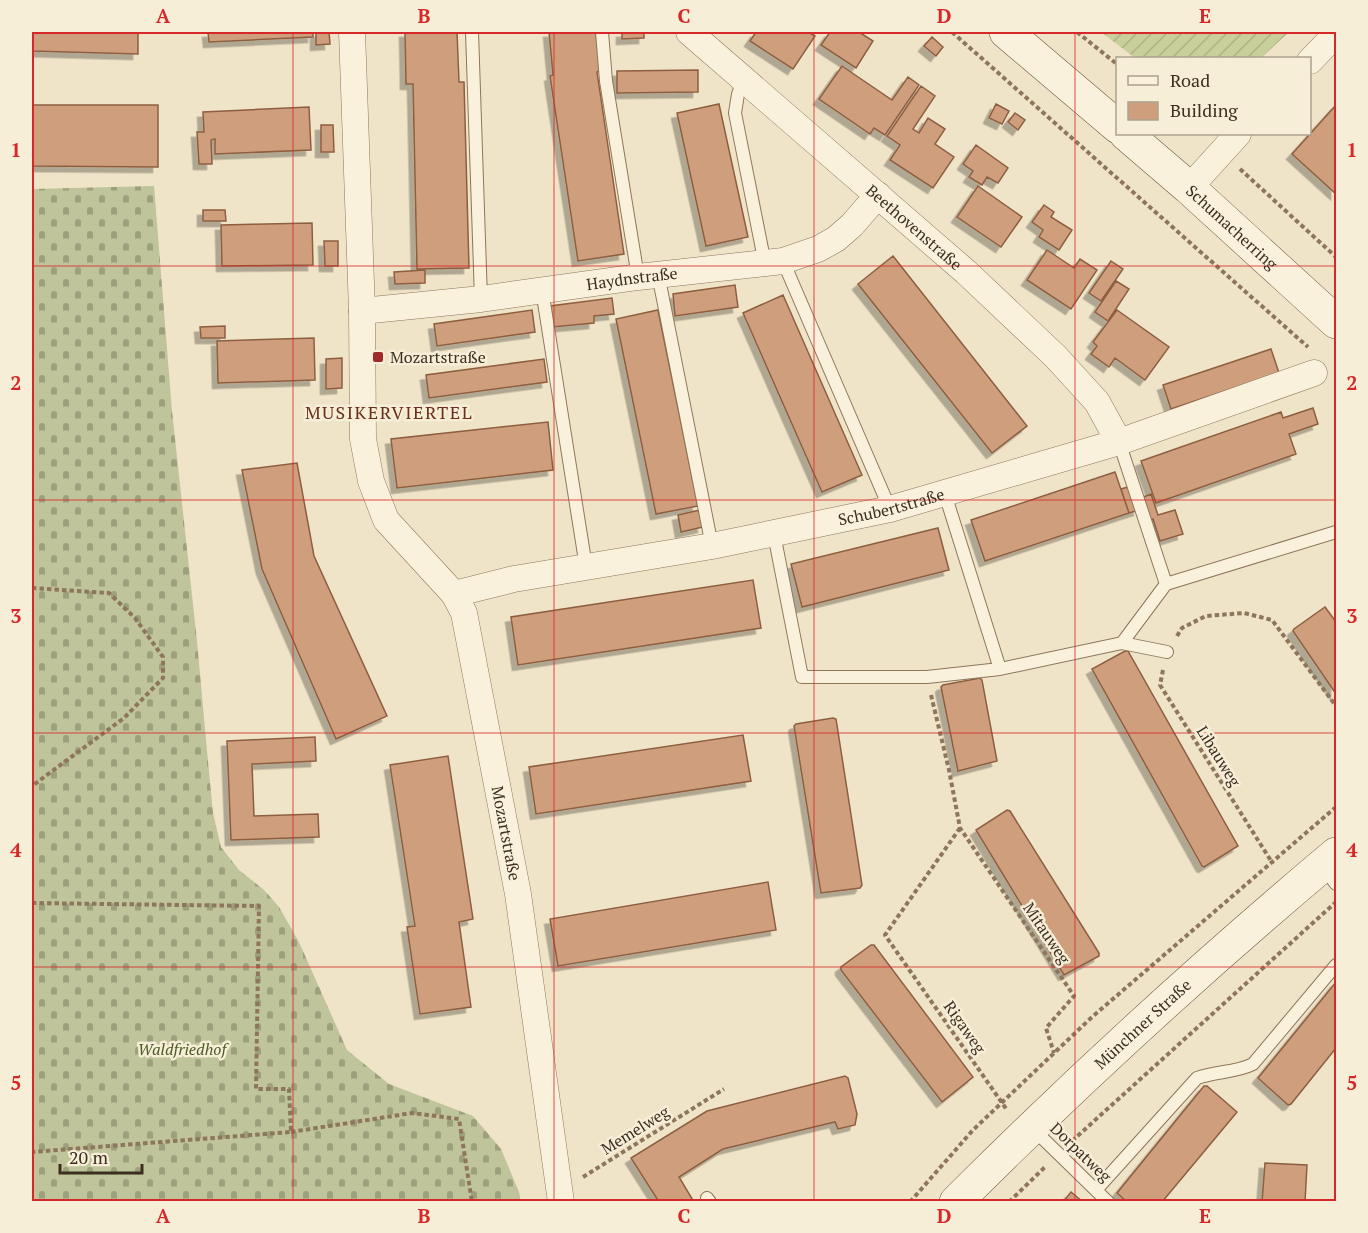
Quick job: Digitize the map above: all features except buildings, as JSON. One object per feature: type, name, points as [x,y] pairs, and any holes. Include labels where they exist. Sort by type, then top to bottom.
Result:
[{"type":"street","name":"Mozartstraße","points":[[352,32],[362,311],[363,439],[371,481],[386,520],[454,594],[464,613],[518,894],[560,1196]]},
{"type":"street","name":"Beethovenstraße","points":[[689,32],[966,272],[1056,357],[1096,402],[1119,441]]},
{"type":"street","points":[[1006,32],[1116,125]]},
{"type":"street","points":[[1311,60],[1336,34]]},
{"type":"street","name":"Schumacherring","points":[[1127,135],[1336,322]]},
{"type":"street","points":[[1189,188],[1229,142]]},
{"type":"street","name":"Haydnstraße","points":[[362,311],[481,299],[648,275],[774,262],[818,249],[836,239],[852,225],[878,195]]},
{"type":"street","name":"Schubertstraße","points":[[454,594],[514,579],[712,546],[890,509],[1119,441],[1313,362]]},
{"type":"street","name":"Münchner Straße","points":[[956,1202],[1027,1131],[1290,893],[1332,868]]},
{"type":"lane","points":[[472,32],[481,299]]},
{"type":"lane","points":[[602,32],[606,81],[648,275],[712,546]]},
{"type":"lane","points":[[744,79],[738,94],[735,113],[774,262],[890,509]]},
{"type":"lane","points":[[542,290],[586,567]]},
{"type":"lane","points":[[1119,441],[1166,584]]},
{"type":"lane","points":[[945,494],[1000,669]]},
{"type":"lane","points":[[1122,643],[1166,584],[1336,532]]},
{"type":"lane","points":[[774,534],[802,677],[927,677],[1000,669],[1122,643],[1167,652]]},
{"type":"lane","points":[[1096,1191],[1197,1078],[1208,1074],[1240,1070],[1253,1064],[1336,965]]},
{"type":"lane","name":"Dorpatweg","points":[[1027,1131],[1058,1154],[1108,1202]]},
{"type":"path","points":[[952,32],[1313,362]]},
{"type":"path","points":[[1077,32],[1116,63]]},
{"type":"path","points":[[1229,142],[1336,257]]},
{"type":"path","points":[[32,588],[109,593],[135,618],[163,657],[163,678],[124,718],[32,786]]},
{"type":"path","name":"Libauweg","points":[[1290,893],[1160,685],[1167,652],[1182,628],[1206,616],[1244,613],[1272,620],[1336,706]]},
{"type":"path","name":"Mitauweg","points":[[927,677],[960,828],[1074,996],[1046,1028],[1054,1053]]},
{"type":"path","points":[[910,1202],[973,1130],[1101,1009],[1336,807]]},
{"type":"path","name":"Rigaweg","points":[[960,828],[885,935],[1002,1102],[1027,1131]]},
{"type":"path","points":[[1009,1202],[1058,1154],[1336,902]]},
{"type":"path","points":[[32,903],[259,906],[256,1089],[290,1089],[291,1132]]},
{"type":"path","name":"Memelweg","points":[[560,1196],[724,1089]]},
{"type":"path","points":[[32,1152],[291,1132],[412,1113],[459,1119],[472,1202]]},
{"type":"green space","points":[[1101,32],[1289,32],[1262,57],[1134,57]]},
{"type":"green space","name":"Waldfriedhof","points":[[154,186],[172,411],[213,813],[221,847],[239,870],[264,890],[279,907],[299,942],[347,1050],[389,1084],[473,1116],[501,1149],[519,1192],[520,1201],[32,1201],[32,189]]},
{"type":"place","name":"Mozartstraße","points":[[378,357]]},
{"type":"district","name":"MUSIKERVIERTEL","points":[[389,413]]}]
